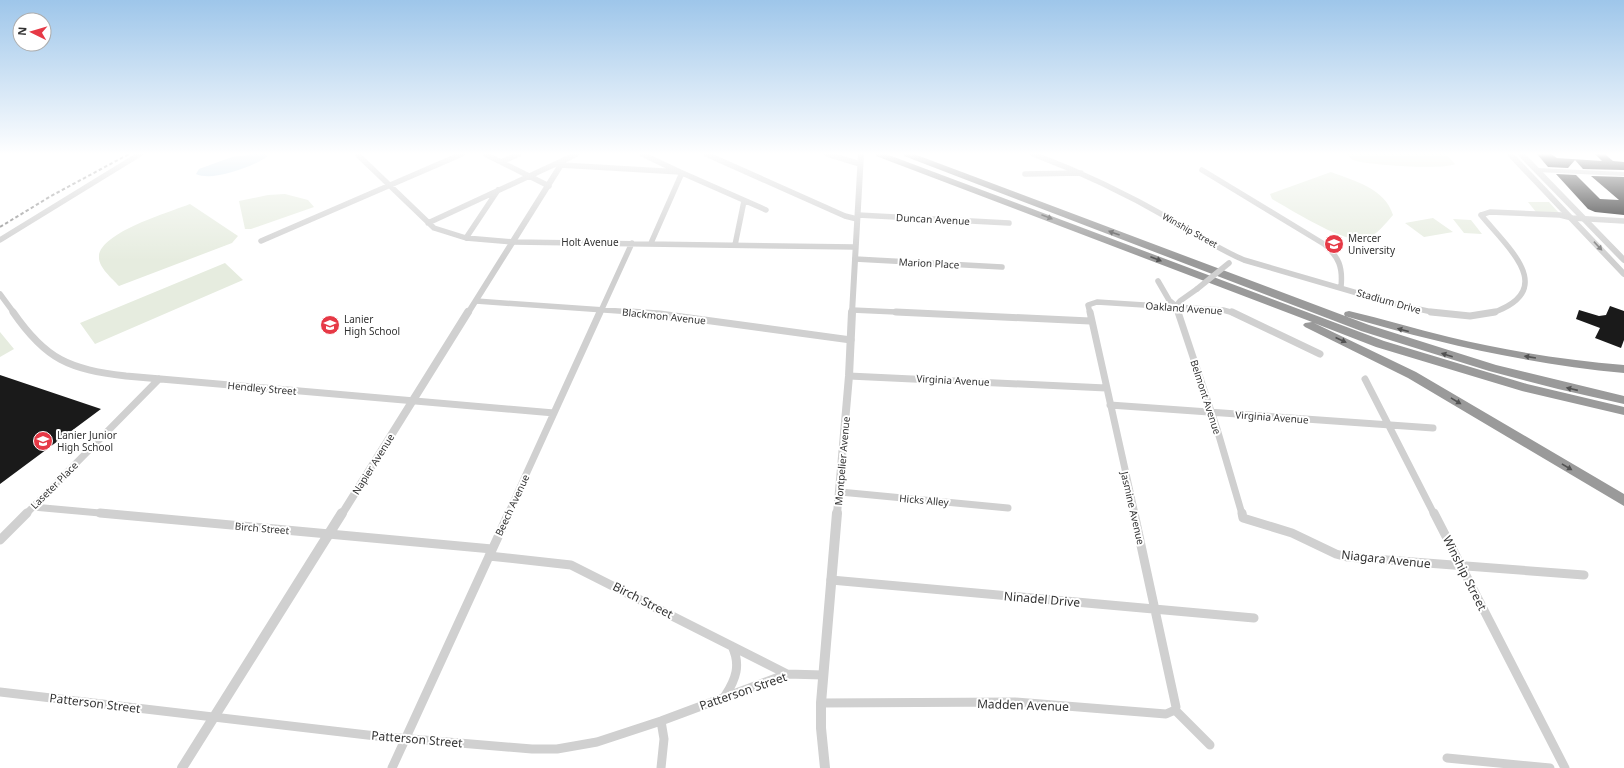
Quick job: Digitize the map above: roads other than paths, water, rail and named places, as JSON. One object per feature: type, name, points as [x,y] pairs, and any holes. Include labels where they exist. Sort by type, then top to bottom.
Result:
[{"type":"highway","points":[[974,190],[1380,344],[1526,388],[1624,411]]},
{"type":"highway","points":[[1001,190],[1296,302],[1416,345],[1499,370],[1600,395],[1624,399]]},
{"type":"highway","points":[[1141,243],[1206,262],[1344,312],[1407,331],[1517,355],[1624,369]]},
{"type":"highway","points":[[1217,282],[1353,346],[1412,376],[1624,501]]},
{"type":"street","points":[[0,240],[82,190]]},
{"type":"street","points":[[261,240],[379,190]]},
{"type":"street","name":"Holt Avenue","points":[[395,190],[428,222],[444,232],[466,238],[514,242],[856,247]]},
{"type":"street","points":[[428,222],[498,190]]},
{"type":"street","points":[[466,238],[498,190]]},
{"type":"street","name":"Napier Avenue","points":[[182,768],[547,190]]},
{"type":"street","points":[[651,243],[674,190]]},
{"type":"street","points":[[719,190],[766,210]]},
{"type":"street","name":"Duncan Avenue","points":[[786,190],[845,216],[1009,222]]},
{"type":"street","name":"Montpelier Avenue","points":[[825,768],[821,728],[821,703],[849,376],[859,190]]},
{"type":"street","name":"Winship Street","points":[[1115,190],[1237,257]]},
{"type":"street","points":[[1235,190],[1332,250],[1341,263],[1343,273],[1341,287]]},
{"type":"street","points":[[1545,190],[1624,274]]},
{"type":"street","points":[[1555,190],[1624,260]]},
{"type":"street","points":[[735,245],[744,201]]},
{"type":"street","name":"Stadium Drive","points":[[1237,257],[1399,305],[1437,313],[1479,314],[1497,311],[1510,306],[1523,294],[1526,283],[1520,263],[1480,215],[1564,220],[1572,218],[1624,221]]},
{"type":"street","name":"Beech Avenue","points":[[392,768],[632,243]]},
{"type":"street","points":[[1176,306],[1180,301],[1237,257]]},
{"type":"street","name":"Marion Place","points":[[855,259],[1002,267]]},
{"type":"street","name":"Belmont Avenue","points":[[1158,281],[1169,300],[1176,306],[1211,412],[1243,518]]},
{"type":"street","name":"Hendley Street","points":[[0,294],[35,341],[51,354],[72,364],[97,372],[159,379],[554,413]]},
{"type":"street","name":"Blackmon Avenue","points":[[476,301],[660,314],[851,340]]},
{"type":"street","name":"Oakland Avenue","points":[[1088,306],[1093,302],[1097,302],[1227,310],[1320,354]]},
{"type":"street","name":"Jasmine Avenue","points":[[1088,306],[1090,321],[1156,609],[1175,699],[1175,710]]},
{"type":"street","points":[[852,310],[1090,321]]},
{"type":"street","name":"Virginia Avenue","points":[[849,376],[1106,388]]},
{"type":"street","name":"Laseter Place","points":[[0,540],[159,379]]},
{"type":"street","name":"Winship Street","points":[[1365,379],[1565,768]]},
{"type":"street","name":"Virginia Avenue","points":[[1110,406],[1433,428]]},
{"type":"street","name":"Hicks Alley","points":[[840,492],[1008,508]]},
{"type":"street","name":"Birch Street","points":[[33,507],[329,534],[490,553],[571,565],[605,580],[787,674]]},
{"type":"street","name":"Niagara Avenue","points":[[1243,518],[1292,533],[1336,554],[1347,557],[1584,575]]},
{"type":"street","name":"Ninadel Drive","points":[[831,580],[1254,618]]},
{"type":"street","points":[[725,696],[736,678],[738,661],[732,646]]},
{"type":"street","name":"Patterson Street","points":[[0,692],[406,738],[532,749],[557,749],[597,742],[661,721],[787,674],[823,675]]},
{"type":"street","name":"Madden Avenue","points":[[821,703],[1015,702],[1166,714],[1175,710]]},
{"type":"street","points":[[1175,710],[1210,745]]},
{"type":"street","points":[[661,721],[664,739],[661,768]]},
{"type":"street","points":[[1447,758],[1550,768]]},
{"type":"railway","points":[[0,227],[62,190]]},
{"type":"place","name":"Mercer University","points":[[1334,244]]},
{"type":"place","name":"Lanier High School","points":[[330,325]]},
{"type":"place","name":"Lanier Junior High School","points":[[43,441]]}]
